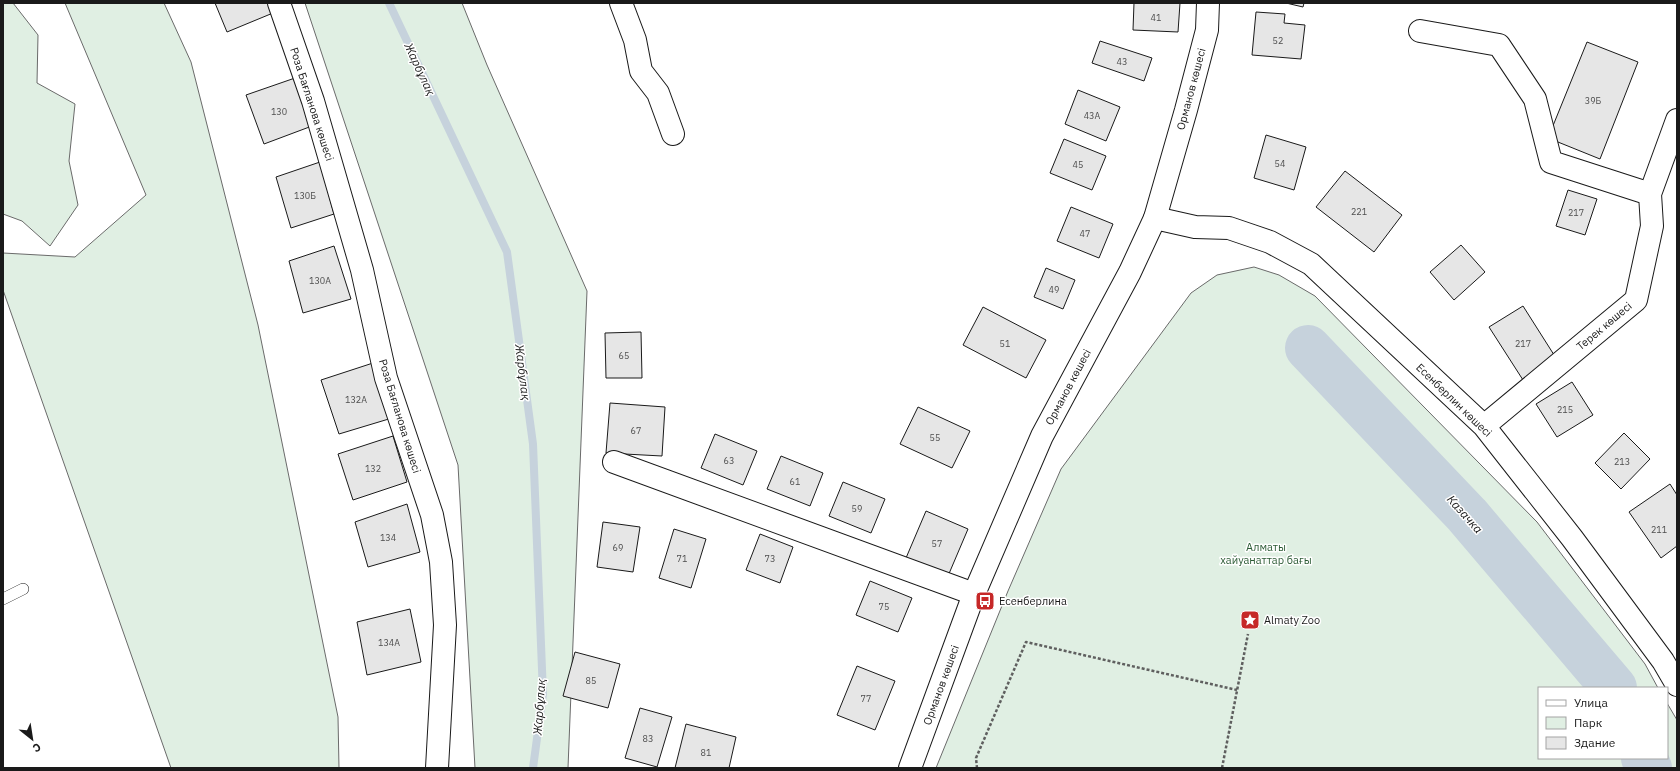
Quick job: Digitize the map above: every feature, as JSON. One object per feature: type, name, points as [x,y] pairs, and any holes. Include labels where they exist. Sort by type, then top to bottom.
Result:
[{"type":"street","name":"Роза Бағланова көшесі","points":[[279,3],[313,101],[362,270],[386,378],[432,515],[441,562],[445,625],[437,768]]},
{"type":"street","points":[[621,3],[636,40],[641,71],[658,93],[673,134]]},
{"type":"street","name":"Орманов көшесі","points":[[910,768],[974,594],[1042,436],[1130,272],[1154,218],[1186,110],[1207,30],[1208,3]]},
{"type":"street","points":[[1420,31],[1498,45],[1536,99],[1551,162],[1650,194]]},
{"type":"street","name":"Терек көшесі","points":[[1484,426],[1636,300],[1652,226],[1650,194],[1677,120]]},
{"type":"street","name":"Есенберлин көшесі","points":[[1154,218],[1195,227],[1229,228],[1270,242],[1311,264],[1484,426],[1572,538],[1663,661],[1677,685]]},
{"type":"street","points":[[614,462],[974,594]]},
{"type":"lane","points":[[3,599],[23,588]]},
{"type":"path","points":[[1222,768],[1248,634]]},
{"type":"path","points":[[977,768],[976,758],[1026,642],[1237,690]]},
{"type":"green space","points":[[3,3],[13,3],[38,35],[37,83],[75,104],[69,161],[78,205],[50,246],[22,221],[3,214]]},
{"type":"green space","points":[[65,3],[164,3],[191,62],[258,325],[338,717],[339,768],[171,768],[3,290],[3,253],[75,257],[146,195]]},
{"type":"green space","points":[[305,3],[462,3],[487,65],[587,291],[568,768],[475,768],[458,465]]},
{"type":"green space","name":"Алматы хайуанаттар бағы","points":[[1254,267],[1279,275],[1315,296],[1537,522],[1645,664],[1657,687],[1538,687],[1538,759],[1668,759],[1668,705],[1677,720],[1677,768],[936,768],[1008,591],[1061,469],[1191,293],[1217,275]]},
{"type":"building","points":[[215,3],[269,3],[273,13],[227,32]]},
{"type":"building","points":[[1134,3],[1180,3],[1178,32],[1133,30]]},
{"type":"building","points":[[1286,3],[1304,3],[1303,7]]},
{"type":"building","points":[[1256,12],[1285,14],[1284,23],[1305,25],[1301,59],[1252,55]]},
{"type":"building","points":[[1100,41],[1152,58],[1144,81],[1092,63]]},
{"type":"building","points":[[1587,42],[1638,62],[1600,159],[1548,138]]},
{"type":"building","points":[[295,78],[312,126],[264,144],[246,95]]},
{"type":"building","points":[[1078,90],[1120,107],[1106,141],[1065,124]]},
{"type":"building","points":[[1266,135],[1306,147],[1294,190],[1254,178]]},
{"type":"building","points":[[1064,139],[1106,156],[1092,190],[1050,173]]},
{"type":"building","points":[[320,162],[334,214],[291,228],[276,177]]},
{"type":"building","points":[[1345,171],[1402,215],[1374,252],[1316,207]]},
{"type":"building","points":[[1568,190],[1597,199],[1585,235],[1556,226]]},
{"type":"building","points":[[1071,207],[1113,224],[1099,258],[1057,241]]},
{"type":"building","points":[[1461,245],[1485,272],[1454,300],[1430,272]]},
{"type":"building","points":[[334,246],[351,299],[303,313],[289,261]]},
{"type":"building","points":[[1046,268],[1075,280],[1063,309],[1034,297]]},
{"type":"building","points":[[1523,306],[1556,358],[1523,380],[1489,327]]},
{"type":"building","points":[[983,307],[1046,340],[1026,378],[963,345]]},
{"type":"building","points":[[641,332],[642,378],[606,378],[605,333]]},
{"type":"building","points":[[373,363],[392,418],[339,434],[321,380]]},
{"type":"building","points":[[1572,382],[1593,415],[1557,437],[1536,404]]},
{"type":"building","points":[[610,403],[665,407],[662,456],[606,453]]},
{"type":"building","points":[[918,407],[970,431],[952,468],[900,444]]},
{"type":"building","points":[[1624,433],[1650,459],[1621,489],[1595,463]]},
{"type":"building","points":[[715,434],[757,451],[743,485],[701,468]]},
{"type":"building","points":[[393,436],[407,482],[353,500],[338,454]]},
{"type":"building","points":[[781,456],[823,473],[810,506],[767,489]]},
{"type":"building","points":[[843,482],[885,499],[871,533],[829,516]]},
{"type":"building","points":[[1670,484],[1677,495],[1677,546],[1661,558],[1629,512]]},
{"type":"building","points":[[407,504],[420,552],[368,567],[355,522]]},
{"type":"building","points":[[926,511],[968,529],[948,576],[906,558]]},
{"type":"building","points":[[603,522],[640,527],[633,572],[597,567]]},
{"type":"building","points":[[674,529],[706,539],[691,588],[659,578]]},
{"type":"building","points":[[760,534],[793,547],[780,583],[746,570]]},
{"type":"building","points":[[870,581],[912,598],[898,632],[856,615]]},
{"type":"building","points":[[410,609],[421,662],[367,675],[357,622]]},
{"type":"building","points":[[575,652],[620,664],[608,708],[563,696]]},
{"type":"building","points":[[857,666],[895,681],[875,730],[837,715]]},
{"type":"building","points":[[640,708],[672,717],[657,767],[625,758]]},
{"type":"building","points":[[686,724],[736,737],[729,768],[675,768]]},
{"type":"waterway","name":"Жарбұлақ","points":[[389,3],[507,252],[533,444],[543,694],[533,768]]},
{"type":"waterway","name":"Казачка","points":[[1308,348],[1467,515],[1613,687]]},
{"type":"waterway","name":"Казачка","points":[[1644,759],[1649,768]]},
{"type":"place","name":"Есенберлина","points":[[985,601]]},
{"type":"place","name":"Almaty Zoo","points":[[1250,620]]}]
